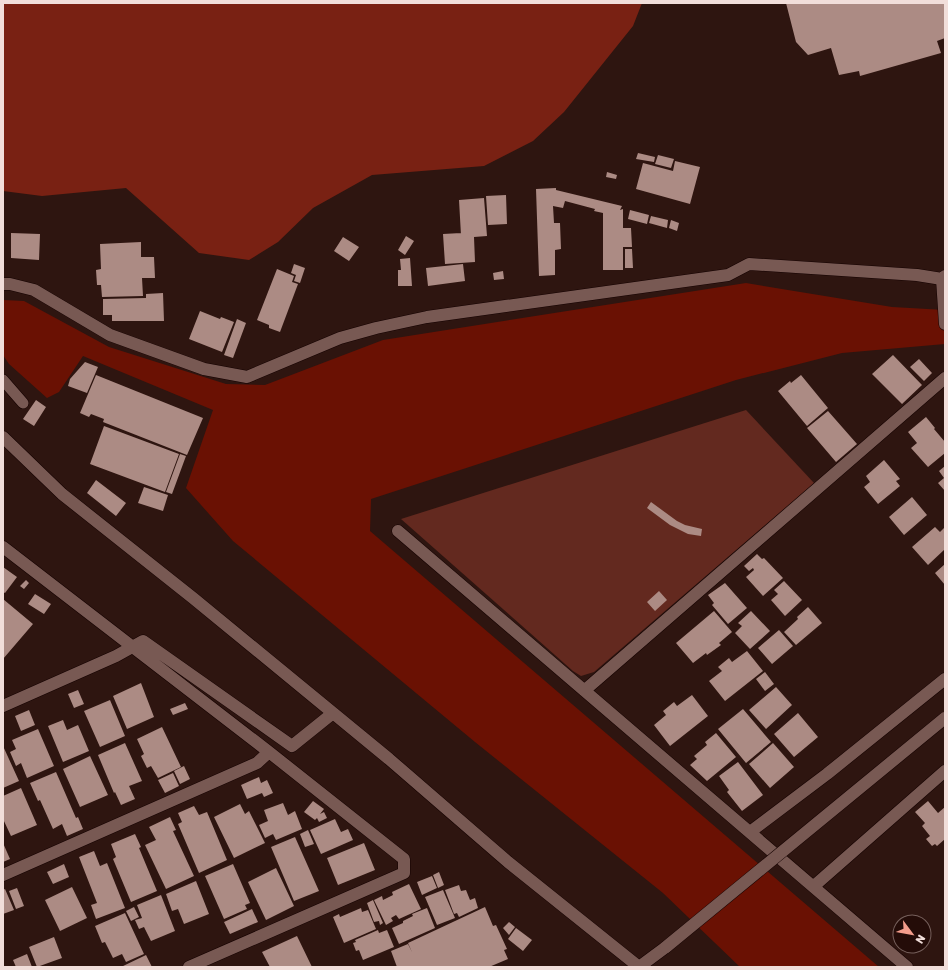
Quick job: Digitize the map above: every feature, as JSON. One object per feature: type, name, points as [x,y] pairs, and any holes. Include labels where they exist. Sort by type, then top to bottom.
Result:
[{"type":"street","points":[[3,284],[10,284],[34,290],[110,335],[204,369],[247,377],[340,338],[376,328],[427,317],[728,275],[749,264],[943,278],[945,324]]},
{"type":"street","points":[[585,690],[945,378]]},
{"type":"street","points":[[3,437],[67,498],[193,598],[333,713],[508,862],[639,967],[666,947],[945,718]]},
{"type":"street","points":[[398,531],[907,967]]},
{"type":"street","points":[[3,547],[269,752],[404,859],[404,873],[189,967]]},
{"type":"street","points":[[3,706],[116,656],[143,641],[292,746],[333,713]]},
{"type":"street","points":[[750,832],[827,774],[945,679]]},
{"type":"street","points":[[3,875],[257,763],[269,752]]},
{"type":"street","points":[[814,886],[945,771]]},
{"type":"lane","points":[[3,380],[23,403]]},
{"type":"shaded area","points":[[3,3],[642,3],[633,26],[564,112],[533,141],[484,166],[372,175],[313,208],[278,242],[249,260],[199,253],[126,188],[42,196],[3,191]]},
{"type":"shaded area","points":[[746,283],[892,307],[945,310],[945,344],[842,353],[736,380],[371,499],[370,531],[879,967],[740,967],[663,893],[475,742],[233,541],[186,488],[213,410],[83,356],[59,392],[47,398],[9,364],[3,355],[3,300],[24,301],[109,347],[226,384],[265,385],[383,340]]},
{"type":"shaded area","points":[[746,410],[814,483],[594,672],[581,676],[573,671],[401,519]]},
{"type":"building","points":[[786,3],[945,3],[945,38],[937,41],[941,53],[860,76],[859,71],[839,75],[831,48],[808,55],[796,42]]},
{"type":"building","points":[[638,153],[655,157],[654,162],[636,159]]},
{"type":"building","points":[[658,155],[674,159],[671,168],[655,164]]},
{"type":"building","points":[[675,161],[700,167],[690,204],[636,189],[643,163],[673,171]]},
{"type":"building","points":[[607,172],[617,175],[616,179],[606,177]]},
{"type":"building","points":[[556,188],[556,190],[622,206],[620,210],[623,209],[623,228],[631,228],[632,247],[623,247],[623,270],[603,270],[603,213],[594,211],[595,209],[565,201],[563,208],[553,206],[554,223],[560,223],[561,249],[555,250],[555,275],[539,276],[536,189]]},
{"type":"building","points":[[506,195],[507,224],[488,225],[486,196]]},
{"type":"building","points":[[484,198],[487,236],[474,237],[475,262],[445,264],[443,234],[461,233],[459,200]]},
{"type":"building","points":[[630,210],[649,215],[647,224],[628,219]]},
{"type":"building","points":[[651,216],[668,220],[667,228],[649,223]]},
{"type":"building","points":[[671,220],[679,223],[677,231],[669,228]]},
{"type":"building","points":[[11,233],[40,234],[39,260],[11,258]]},
{"type":"building","points":[[406,236],[414,241],[405,255],[398,250]]},
{"type":"building","points":[[343,237],[359,247],[349,261],[334,251]]},
{"type":"building","points":[[141,242],[141,257],[154,257],[155,278],[142,278],[143,296],[102,297],[101,285],[97,285],[96,270],[101,269],[100,244]]},
{"type":"building","points":[[625,249],[632,249],[633,268],[625,268]]},
{"type":"building","points":[[410,258],[412,286],[398,286],[398,270],[401,270],[400,259]]},
{"type":"building","points":[[294,264],[305,268],[300,283],[294,281],[296,275],[291,273]]},
{"type":"building","points":[[463,264],[465,281],[428,286],[426,268]]},
{"type":"building","points":[[277,269],[294,276],[292,282],[298,284],[280,332],[269,328],[269,325],[257,320]]},
{"type":"building","points":[[503,271],[504,279],[494,280],[493,273]]},
{"type":"building","points":[[163,293],[164,321],[112,321],[112,315],[103,315],[103,299],[146,298],[146,294]]},
{"type":"building","points":[[200,311],[220,319],[221,317],[234,322],[222,352],[189,339]]},
{"type":"building","points":[[237,319],[246,323],[233,358],[224,355]]},
{"type":"building","points":[[893,355],[922,385],[902,404],[872,374]]},
{"type":"building","points":[[919,359],[932,373],[924,381],[910,367]]},
{"type":"building","points":[[85,362],[98,367],[87,393],[68,386],[70,379]]},
{"type":"building","points":[[96,375],[203,418],[187,455],[103,422],[104,419],[91,414],[89,417],[80,413]]},
{"type":"building","points":[[801,375],[828,408],[807,426],[778,391],[790,381],[791,383]]},
{"type":"building","points":[[36,400],[46,407],[34,426],[23,419]]},
{"type":"building","points":[[828,411],[857,444],[836,462],[807,428]]},
{"type":"building","points":[[926,417],[945,442],[945,453],[928,467],[911,448],[917,443],[908,432]]},
{"type":"building","points":[[104,426],[179,454],[165,492],[90,464]]},
{"type":"building","points":[[180,454],[186,456],[172,494],[166,492]]},
{"type":"building","points":[[884,460],[900,479],[896,481],[900,486],[878,504],[864,487],[870,482],[866,476]]},
{"type":"building","points":[[945,466],[945,491],[938,483],[944,478],[939,471]]},
{"type":"building","points":[[96,480],[126,503],[116,516],[87,493]]},
{"type":"building","points":[[144,487],[168,495],[163,511],[138,503]]},
{"type":"building","points":[[912,497],[927,515],[904,535],[889,517]]},
{"type":"building","points":[[651,502],[677,521],[685,525],[702,529],[701,536],[688,534],[670,525],[647,508]]},
{"type":"building","points":[[935,527],[940,532],[944,528],[945,530],[945,549],[928,565],[912,547]]},
{"type":"building","points":[[757,554],[762,559],[764,558],[783,578],[763,596],[746,577],[754,570],[753,568],[749,571],[744,566]]},
{"type":"building","points":[[945,564],[945,585],[935,573]]},
{"type":"building","points":[[3,567],[17,577],[5,593],[3,592]]},
{"type":"building","points":[[26,580],[29,583],[24,589],[20,586]]},
{"type":"building","points":[[784,581],[802,600],[785,616],[771,600],[778,594],[774,590]]},
{"type":"building","points":[[725,583],[747,608],[728,624],[712,605],[714,603],[708,595]]},
{"type":"building","points":[[659,591],[667,600],[655,611],[647,602]]},
{"type":"building","points":[[35,594],[51,604],[44,614],[28,604]]},
{"type":"building","points":[[3,599],[33,624],[3,659]]},
{"type":"building","points":[[808,607],[822,623],[796,645],[784,632]]},
{"type":"building","points":[[714,611],[732,632],[719,643],[721,645],[707,655],[706,653],[693,663],[676,643]]},
{"type":"building","points":[[751,611],[770,631],[750,649],[735,633],[742,626],[738,623]]},
{"type":"building","points":[[779,630],[793,646],[772,664],[758,648]]},
{"type":"building","points":[[747,651],[763,671],[725,701],[709,681],[722,671],[718,667],[729,658],[732,662]]},
{"type":"building","points":[[765,672],[774,684],[765,691],[756,679]]},
{"type":"building","points":[[141,683],[154,717],[127,729],[113,696]]},
{"type":"building","points":[[776,687],[792,705],[766,729],[749,710]]},
{"type":"building","points":[[78,690],[84,704],[74,708],[68,694]]},
{"type":"building","points":[[692,695],[708,716],[670,746],[654,725],[666,715],[663,711],[674,702],[677,706]]},
{"type":"building","points":[[110,700],[125,736],[100,747],[84,711]]},
{"type":"building","points":[[185,703],[188,709],[173,715],[170,709]]},
{"type":"building","points":[[743,709],[771,742],[746,763],[718,729]]},
{"type":"building","points":[[29,710],[35,725],[21,731],[15,716]]},
{"type":"building","points":[[798,713],[818,737],[794,757],[774,734]]},
{"type":"building","points":[[63,720],[67,730],[78,725],[89,751],[63,762],[48,726]]},
{"type":"building","points":[[162,727],[181,767],[158,778],[151,766],[147,768],[141,756],[144,754],[137,739]]},
{"type":"building","points":[[38,729],[54,766],[27,778],[21,763],[16,766],[10,752],[16,749],[12,740]]},
{"type":"building","points":[[716,733],[736,757],[707,781],[690,765],[697,759],[694,756],[707,745],[705,742]]},
{"type":"building","points":[[125,743],[142,781],[129,786],[135,799],[121,805],[115,792],[114,793],[98,755]]},
{"type":"building","points":[[773,743],[794,767],[770,788],[749,764]]},
{"type":"building","points":[[3,746],[19,781],[3,788]]},
{"type":"building","points":[[90,756],[108,795],[80,807],[63,769]]},
{"type":"building","points":[[738,762],[763,795],[742,811],[727,792],[729,790],[719,776]]},
{"type":"building","points":[[184,766],[190,779],[180,784],[174,771]]},
{"type":"building","points":[[56,772],[76,818],[78,817],[83,829],[67,836],[62,824],[53,829],[40,800],[38,801],[30,783]]},
{"type":"building","points":[[173,773],[179,786],[165,793],[158,780]]},
{"type":"building","points":[[259,777],[261,783],[267,780],[273,793],[264,797],[262,793],[247,799],[241,785]]},
{"type":"building","points":[[21,788],[37,825],[11,836],[3,819],[3,796]]},
{"type":"building","points":[[313,801],[324,809],[320,814],[324,812],[327,818],[319,822],[317,818],[315,820],[304,812]]},
{"type":"building","points":[[928,801],[938,813],[945,807],[945,839],[937,846],[935,844],[932,846],[926,839],[930,836],[922,826],[925,823],[915,812]]},
{"type":"building","points":[[283,803],[288,815],[295,811],[302,829],[276,840],[273,834],[265,838],[259,825],[268,821],[264,810]]},
{"type":"building","points":[[240,804],[245,814],[249,811],[265,843],[234,858],[214,817]]},
{"type":"building","points":[[194,806],[199,815],[207,812],[227,860],[199,873],[178,824],[182,822],[178,813]]},
{"type":"building","points":[[170,817],[176,830],[173,831],[194,876],[166,889],[145,845],[156,840],[149,827]]},
{"type":"building","points":[[335,819],[341,832],[348,829],[353,840],[321,854],[310,830]]},
{"type":"building","points":[[308,830],[314,844],[305,847],[300,834]]},
{"type":"building","points":[[135,834],[141,847],[139,848],[157,891],[131,902],[113,859],[116,857],[111,844]]},
{"type":"building","points":[[295,837],[319,891],[294,901],[271,847]]},
{"type":"building","points":[[3,843],[10,859],[3,862]]},
{"type":"building","points":[[364,843],[375,870],[338,885],[327,858]]},
{"type":"building","points":[[94,851],[100,866],[107,863],[125,908],[96,919],[91,905],[97,903],[79,857]]},
{"type":"building","points":[[64,864],[69,877],[53,884],[47,872]]},
{"type":"building","points":[[233,864],[250,903],[245,905],[247,909],[224,919],[205,876]]},
{"type":"building","points":[[276,868],[294,906],[266,920],[248,882]]},
{"type":"building","points":[[439,872],[444,885],[438,888],[433,875]]},
{"type":"building","points":[[432,876],[437,888],[422,895],[417,882]]},
{"type":"building","points":[[196,881],[209,914],[184,924],[178,909],[172,911],[166,894]]},
{"type":"building","points":[[409,884],[421,909],[399,919],[396,915],[391,918],[393,921],[386,925],[374,900],[382,896],[383,900],[393,895],[392,892]]},
{"type":"building","points":[[459,885],[461,891],[466,890],[470,900],[475,898],[478,908],[459,917],[457,913],[454,914],[445,890]]},
{"type":"building","points":[[72,887],[87,918],[60,931],[45,900]]},
{"type":"building","points":[[17,888],[24,906],[16,909],[9,891]]},
{"type":"building","points":[[5,889],[14,910],[3,914],[3,890]]},
{"type":"building","points":[[443,890],[455,918],[437,925],[425,897]]},
{"type":"building","points":[[161,895],[175,931],[151,941],[144,927],[139,929],[135,920],[142,918],[137,905]]},
{"type":"building","points":[[373,900],[383,923],[380,925],[379,921],[374,922],[367,903]]},
{"type":"building","points":[[134,907],[139,917],[131,921],[126,911]]},
{"type":"building","points":[[485,907],[493,926],[496,925],[507,949],[504,950],[508,959],[489,967],[397,967],[391,951],[408,944],[412,952],[408,943]]},
{"type":"building","points":[[361,908],[362,912],[368,910],[376,929],[344,943],[333,917],[339,914],[340,917]]},
{"type":"building","points":[[427,908],[435,928],[399,944],[392,928],[413,916],[412,914]]},
{"type":"building","points":[[252,909],[258,922],[230,934],[224,922]]},
{"type":"building","points":[[125,913],[144,954],[126,962],[122,954],[113,958],[105,942],[102,943],[95,926]]},
{"type":"building","points":[[509,922],[515,927],[509,935],[503,928]]},
{"type":"building","points":[[516,928],[532,940],[523,951],[508,939]]},
{"type":"building","points":[[378,930],[379,933],[387,930],[394,947],[363,960],[359,950],[356,951],[353,943],[356,942],[355,940]]},
{"type":"building","points":[[297,936],[312,967],[270,967],[262,952]]},
{"type":"building","points":[[54,937],[62,958],[37,967],[29,947]]},
{"type":"building","points":[[27,954],[32,967],[16,967],[13,960]]},
{"type":"building","points":[[146,955],[152,967],[121,967]]}]
